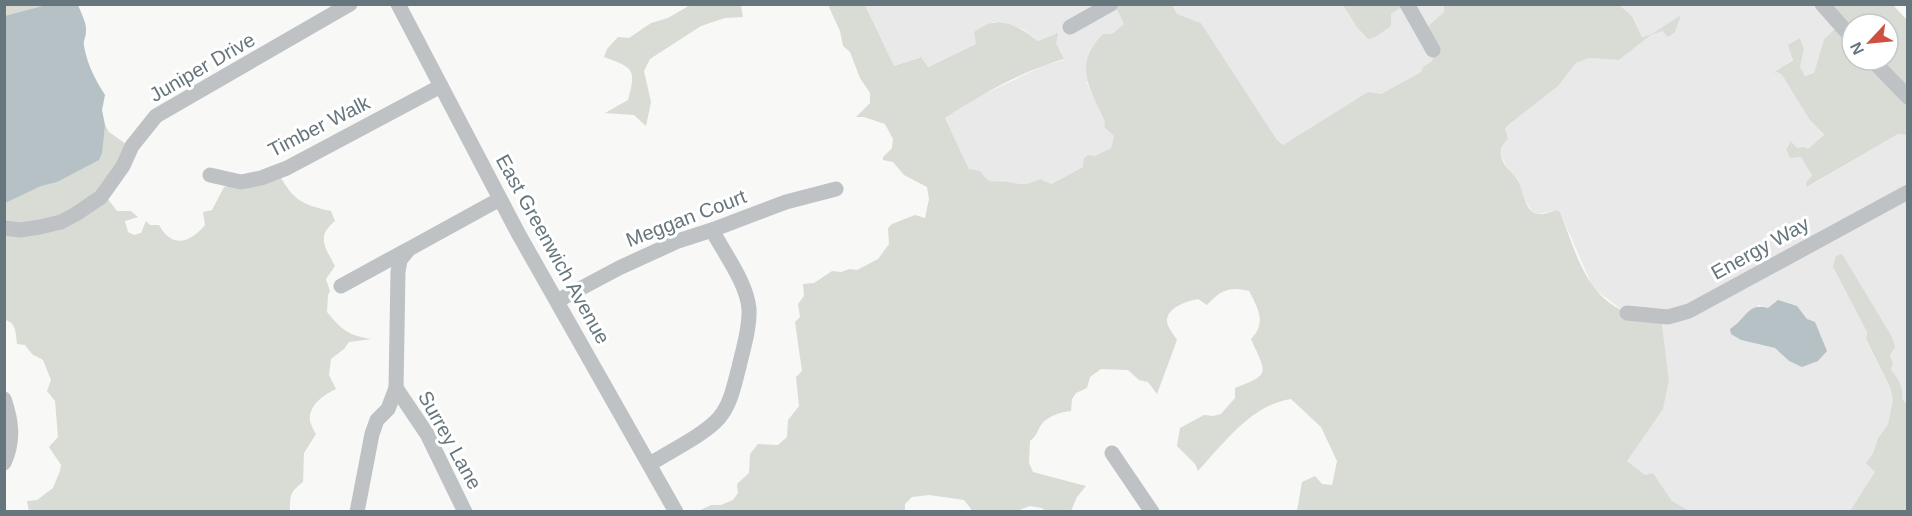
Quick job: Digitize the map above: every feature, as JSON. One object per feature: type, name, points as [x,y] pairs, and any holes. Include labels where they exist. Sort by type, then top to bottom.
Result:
[{"type":"street","name":"Juniper Drive","points":[[4,228],[20,230],[40,227],[61,222],[76,214],[101,196],[123,166],[132,146],[156,116],[350,4]]},
{"type":"street","name":"East Greenwich Avenue","points":[[398,4],[500,200],[676,512]]},
{"type":"street","points":[[1070,27],[1111,4]]},
{"type":"street","points":[[1407,4],[1433,50]]},
{"type":"street","points":[[1821,4],[1840,25]]},
{"type":"street","points":[[1884,72],[1908,97]]},
{"type":"street","name":"Timber Walk","points":[[210,175],[241,182],[261,178],[287,168],[441,86]]},
{"type":"street","name":"Meggan Court","points":[[557,301],[649,253],[678,241],[786,202],[836,189]]},
{"type":"street","name":"Energy Way","points":[[1627,313],[1668,317],[1689,311],[1908,192]]},
{"type":"street","points":[[340,286],[500,200]]},
{"type":"street","points":[[650,464],[717,420],[726,409],[733,391],[747,331],[749,309],[745,293],[712,230]]},
{"type":"street","name":"Surrey Lane","points":[[409,249],[400,260],[398,272],[396,388],[427,435],[465,512]]},
{"type":"street","points":[[357,512],[372,434],[377,420],[388,409],[396,388]]},
{"type":"street","points":[[4,399],[12,430],[10,447],[4,463]]},
{"type":"street","points":[[1112,453],[1152,512]]},
{"type":"shaded area","points":[[692,4],[741,5],[743,17],[725,18],[701,26],[650,59],[644,71],[651,102],[646,126],[634,115],[605,113],[628,100],[632,81],[632,75],[627,67],[604,57],[607,49],[618,37],[629,38],[651,23],[668,18]]},
{"type":"shaded area","points":[[5,5],[46,5],[5,17]]},
{"type":"shaded area","points":[[46,5],[78,5],[84,18],[85,53],[105,95],[102,110],[105,125],[102,153],[99,160],[57,182],[41,186],[5,203],[5,16]]},
{"type":"shaded area","points":[[828,5],[865,5],[894,66],[921,57],[928,67],[976,44],[974,32],[992,23],[1011,25],[1023,30],[1038,41],[1057,33],[1056,43],[1064,59],[1003,84],[945,118],[969,169],[980,171],[986,179],[992,181],[1024,184],[1040,179],[1051,184],[1083,167],[1084,158],[1088,155],[1095,156],[1111,148],[1114,136],[1104,127],[1105,122],[1090,87],[1086,67],[1088,56],[1103,34],[1112,34],[1124,24],[1115,5],[1172,5],[1177,14],[1201,23],[1277,140],[1283,145],[1368,92],[1381,94],[1421,72],[1423,67],[1432,61],[1436,48],[1428,26],[1444,12],[1444,5],[1619,5],[1632,16],[1642,37],[1652,34],[1681,15],[1675,32],[1668,37],[1663,31],[1651,35],[1619,60],[1589,58],[1576,63],[1558,86],[1507,126],[1505,129],[1508,139],[1502,146],[1501,153],[1506,166],[1519,183],[1529,209],[1538,214],[1557,210],[1560,212],[1583,269],[1600,294],[1611,304],[1624,311],[1661,318],[1669,381],[1663,409],[1627,461],[1645,475],[1653,473],[1672,501],[1690,511],[1297,511],[1302,482],[1315,476],[1322,484],[1332,485],[1337,461],[1321,427],[1291,399],[1263,409],[1251,417],[1228,437],[1198,471],[1195,464],[1177,446],[1180,428],[1204,415],[1221,414],[1235,398],[1235,388],[1255,379],[1262,371],[1260,359],[1251,339],[1259,327],[1258,309],[1249,291],[1231,289],[1216,296],[1207,305],[1198,299],[1178,306],[1170,312],[1167,322],[1177,340],[1157,394],[1148,382],[1139,380],[1128,370],[1101,369],[1090,377],[1087,388],[1076,393],[1072,399],[1071,411],[1054,415],[1041,425],[1030,441],[1029,463],[1033,472],[1086,486],[1077,497],[1071,511],[1045,511],[1042,508],[1030,506],[1017,511],[971,511],[964,500],[929,495],[912,497],[905,504],[905,511],[696,512],[711,505],[721,505],[733,500],[738,493],[737,484],[749,473],[750,454],[758,444],[778,445],[787,437],[788,420],[799,406],[796,377],[802,371],[795,322],[800,317],[798,304],[804,296],[803,284],[814,283],[832,271],[857,270],[878,259],[889,244],[888,228],[892,224],[915,215],[925,218],[929,199],[927,187],[904,175],[893,162],[883,160],[892,148],[893,139],[885,124],[864,117],[856,117],[870,103],[870,93],[860,78],[850,52],[843,46],[840,31]]},
{"type":"shaded area","points":[[865,5],[1115,5],[1125,24],[1112,34],[1087,83],[1105,122],[1104,127],[1114,136],[1111,148],[1083,167],[1050,184],[1040,179],[1024,186],[986,180],[969,169],[945,118],[980,96],[1045,65],[1064,60],[1056,43],[1056,33],[1038,41],[1024,30],[1007,23],[992,22],[976,44],[927,67],[920,57],[894,66]]},
{"type":"shaded area","points":[[1172,5],[1343,5],[1356,26],[1391,14],[1405,5],[1444,5],[1444,12],[1428,26],[1436,48],[1432,61],[1423,67],[1421,72],[1381,94],[1368,93],[1283,145],[1277,140],[1201,23],[1177,14]]},
{"type":"shaded area","points":[[1343,5],[1405,5],[1391,14],[1391,26],[1368,39],[1356,26]]},
{"type":"shaded area","points":[[1619,5],[1819,5],[1837,27],[1824,39],[1814,73],[1805,76],[1800,67],[1804,49],[1777,72],[1782,75],[1809,119],[1824,136],[1808,149],[1797,148],[1791,141],[1786,148],[1790,157],[1801,157],[1812,177],[1808,187],[1898,134],[1907,135],[1907,405],[1902,398],[1901,385],[1891,370],[1893,363],[1890,355],[1833,267],[1867,332],[1866,340],[1890,387],[1893,399],[1888,424],[1878,438],[1867,462],[1876,472],[1850,511],[1690,511],[1672,501],[1653,473],[1645,475],[1627,461],[1663,408],[1669,381],[1625,312],[1597,291],[1591,283],[1560,212],[1557,210],[1538,214],[1532,211],[1525,201],[1518,179],[1508,171],[1501,154],[1507,126],[1558,86],[1576,63],[1589,58],[1619,60],[1651,35],[1663,31],[1681,17],[1652,34],[1642,37],[1632,16]],"holes":[[[1759,305],[1768,308],[1797,306],[1807,319],[1789,361],[1775,348],[1741,340],[1730,329],[1739,324]]]},
{"type":"shaded area","points":[[1819,5],[1893,5],[1900,12],[1840,12],[1840,72],[1900,72],[1900,12],[1907,20],[1907,135],[1898,134],[1807,187],[1806,182],[1812,176],[1801,157],[1790,158],[1786,149],[1791,141],[1797,148],[1808,149],[1824,135],[1809,119],[1782,75],[1777,72],[1773,73],[1793,60],[1788,45],[1800,38],[1804,49],[1800,67],[1805,76],[1814,73],[1824,39],[1837,27]]},
{"type":"shaded area","points":[[105,125],[109,132],[130,147],[104,194],[117,211],[131,211],[138,217],[125,221],[128,232],[134,235],[141,233],[146,221],[150,225],[159,225],[170,238],[181,241],[187,239],[205,225],[203,212],[212,210],[224,187],[279,174],[289,190],[299,200],[305,204],[331,211],[335,221],[325,232],[324,243],[335,266],[326,279],[330,291],[327,312],[346,331],[372,339],[349,342],[331,359],[329,375],[336,389],[314,405],[310,415],[310,421],[316,434],[304,453],[303,482],[295,488],[292,494],[290,511],[29,511],[27,501],[37,500],[53,488],[61,465],[49,447],[58,437],[55,401],[47,391],[51,380],[43,360],[32,354],[25,345],[17,344],[13,326],[5,320],[5,203]]},
{"type":"shaded area","points":[[1842,254],[1892,337],[1895,347],[1890,355],[1893,363],[1891,370],[1900,383],[1902,398],[1907,405],[1907,511],[1850,511],[1875,472],[1866,463],[1873,453],[1878,438],[1888,424],[1893,399],[1890,387],[1866,339],[1867,332],[1833,267],[1836,256]]},
{"type":"shaded area","points":[[1778,300],[1797,306],[1807,319],[1815,322],[1827,351],[1818,361],[1802,367],[1789,361],[1775,348],[1741,340],[1731,334],[1730,329],[1751,309],[1768,308]]}]
